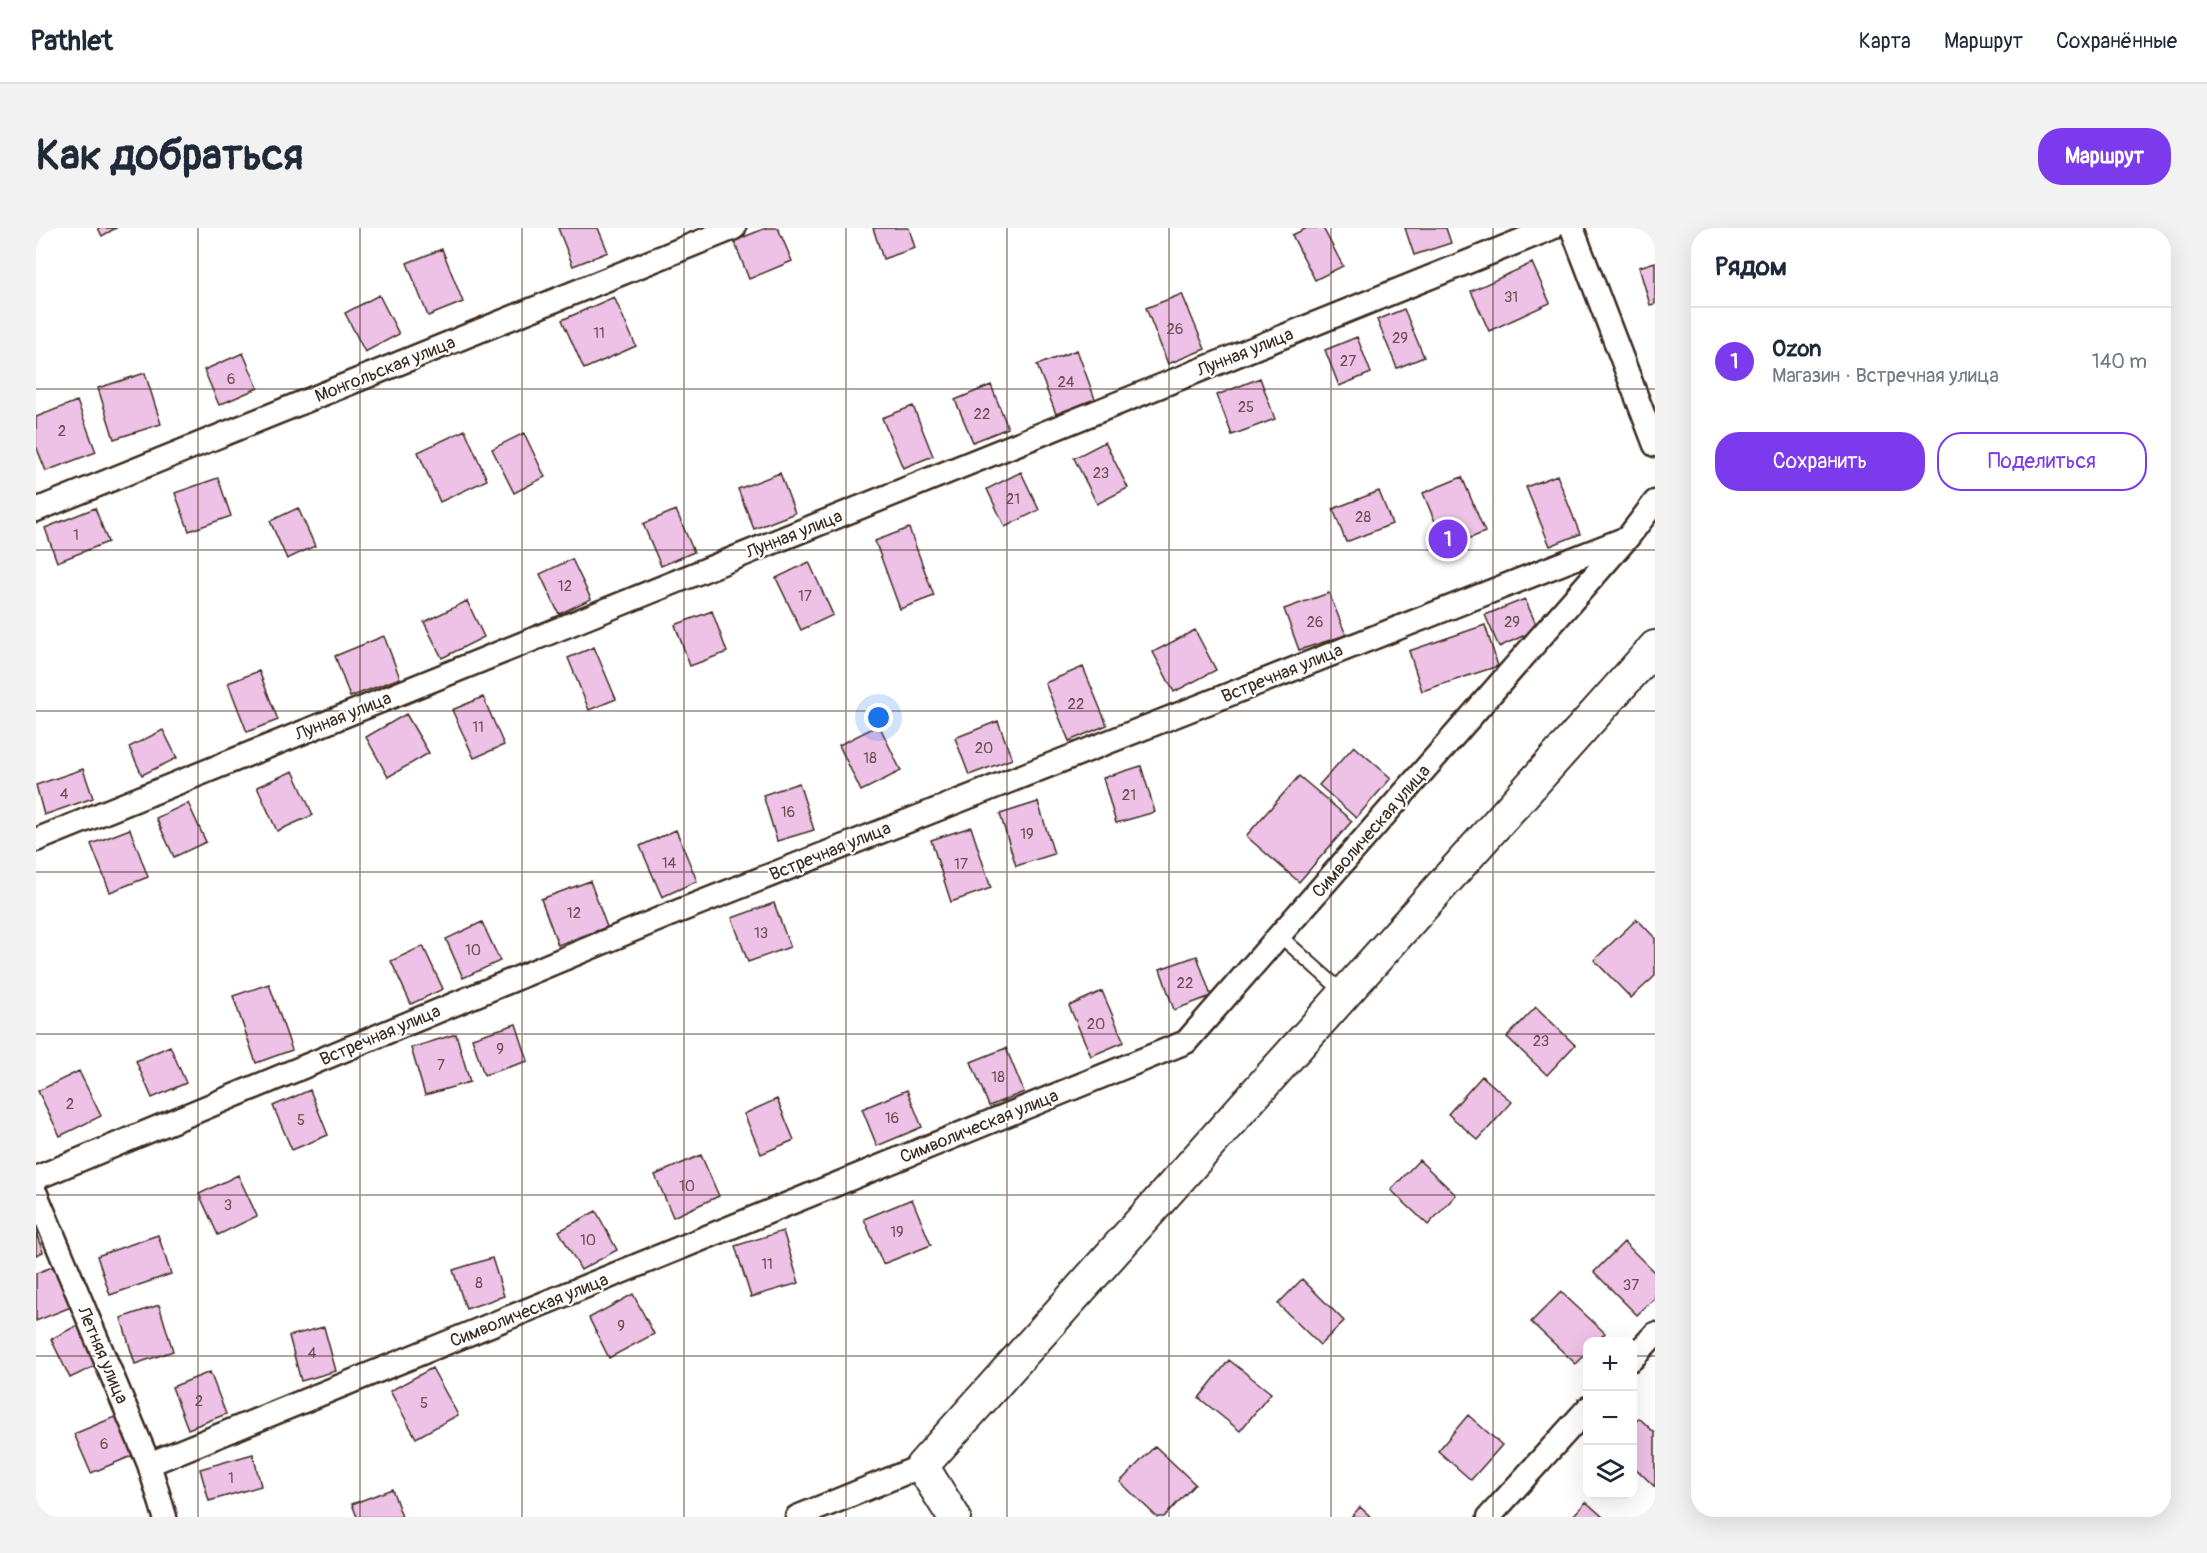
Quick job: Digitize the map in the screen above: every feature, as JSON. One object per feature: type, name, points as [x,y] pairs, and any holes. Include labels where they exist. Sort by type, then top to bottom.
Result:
[{"type":"street","name":"Монгольская улица","points":[[36,510],[734,228]]},
{"type":"street","name":"Лунная улица","points":[[36,840],[1552,228]]},
{"type":"street","points":[[1572,228],[1655,445]]},
{"type":"street","name":"Символическая улица","points":[[149,1464],[1186,1042],[1629,536],[1655,502]]},
{"type":"street","name":"Встречная улица","points":[[36,1178],[669,915],[1629,536]]},
{"type":"street","points":[[797,1517],[921,1466],[1655,648]]},
{"type":"street","name":"Летняя улица","points":[[36,1194],[149,1464],[165,1517]]},
{"type":"street","points":[[1637,1354],[1655,1334]]},
{"type":"street","points":[[1489,1517],[1583,1412]]},
{"type":"street","points":[[921,1466],[954,1517]]},
{"type":"lane","points":[[1279,935],[1345,994]]},
{"type":"building","points":[[98,228],[116,228],[102,236]]},
{"type":"building","points":[[558,228],[598,228],[608,252],[573,266]]},
{"type":"building","points":[[766,228],[778,228],[792,261],[749,279],[734,241]]},
{"type":"building","points":[[873,228],[909,228],[915,248],[883,259]]},
{"type":"building","points":[[1307,228],[1323,228],[1343,266],[1315,280],[1292,235]]},
{"type":"building","points":[[1405,228],[1446,228],[1451,243],[1414,255]]},
{"type":"building","points":[[442,249],[463,302],[428,316],[407,263]]},
{"type":"building","points":[[1655,262],[1655,304],[1650,305],[1639,267]]},
{"type":"building","points":[[1532,263],[1550,303],[1489,331],[1471,291]]},
{"type":"building","points":[[1182,294],[1205,349],[1168,364],[1146,308]]},
{"type":"building","points":[[379,295],[399,334],[365,352],[345,313]]},
{"type":"building","points":[[614,297],[636,346],[584,369],[562,320]]},
{"type":"building","points":[[1404,309],[1424,357],[1397,368],[1377,320]]},
{"type":"building","points":[[1357,337],[1371,373],[1339,386],[1325,350]]},
{"type":"building","points":[[1077,350],[1095,399],[1056,414],[1037,365]]},
{"type":"building","points":[[243,353],[258,388],[219,405],[204,370]]},
{"type":"building","points":[[145,373],[161,424],[114,439],[98,388]]},
{"type":"building","points":[[1260,378],[1275,419],[1232,435],[1217,395]]},
{"type":"building","points":[[991,385],[1008,428],[973,442],[955,400]]},
{"type":"building","points":[[77,401],[96,452],[46,471],[36,446],[36,417]]},
{"type":"building","points":[[913,406],[933,456],[903,468],[882,418]]},
{"type":"building","points":[[465,430],[487,480],[440,502],[418,452]]},
{"type":"building","points":[[524,433],[545,477],[514,493],[492,449]]},
{"type":"building","points":[[1105,442],[1128,488],[1097,504],[1074,458]]},
{"type":"building","points":[[1021,472],[1039,510],[1005,527],[987,489]]},
{"type":"building","points":[[780,473],[795,513],[754,529],[738,489]]},
{"type":"building","points":[[1557,475],[1580,534],[1550,546],[1526,487]]},
{"type":"building","points":[[1462,477],[1485,532],[1446,548],[1423,493]]},
{"type":"building","points":[[218,478],[231,516],[189,531],[175,493]]},
{"type":"building","points":[[1379,491],[1392,524],[1346,542],[1333,509]]},
{"type":"building","points":[[95,508],[108,542],[57,562],[45,528]]},
{"type":"building","points":[[298,508],[315,546],[287,559],[270,521]]},
{"type":"building","points":[[676,510],[694,552],[661,566],[643,524]]},
{"type":"building","points":[[909,528],[934,596],[900,609],[875,541]]},
{"type":"building","points":[[572,559],[591,599],[559,614],[540,574]]},
{"type":"building","points":[[809,562],[833,615],[801,630],[776,578]]},
{"type":"building","points":[[1329,593],[1346,635],[1299,650],[1284,609]]},
{"type":"building","points":[[1525,599],[1538,629],[1499,647],[1485,615]]},
{"type":"building","points":[[467,601],[484,637],[442,658],[424,622]]},
{"type":"building","points":[[712,611],[727,652],[690,666],[675,625]]},
{"type":"building","points":[[1485,625],[1498,666],[1422,691],[1409,651]]},
{"type":"building","points":[[1195,630],[1216,670],[1174,692],[1153,652]]},
{"type":"building","points":[[384,636],[400,678],[350,697],[335,656]]},
{"type":"building","points":[[594,647],[616,699],[589,710],[568,658]]},
{"type":"building","points":[[1083,667],[1107,725],[1069,741],[1045,683]]},
{"type":"building","points":[[259,671],[278,720],[247,732],[228,683]]},
{"type":"building","points":[[483,697],[504,745],[474,758],[452,710]]},
{"type":"building","points":[[406,714],[429,753],[388,777],[366,737]]},
{"type":"building","points":[[998,721],[1012,759],[969,775],[955,738]]},
{"type":"building","points":[[879,725],[901,771],[861,791],[839,745]]},
{"type":"building","points":[[163,730],[177,758],[142,775],[129,747]]},
{"type":"building","points":[[1354,746],[1391,778],[1356,818],[1319,785]]},
{"type":"building","points":[[1141,766],[1155,812],[1116,823],[1103,778]]},
{"type":"building","points":[[83,769],[93,798],[44,815],[36,785]]},
{"type":"building","points":[[293,771],[313,815],[277,831],[257,787]]},
{"type":"building","points":[[1299,776],[1352,821],[1299,882],[1246,836]]},
{"type":"building","points":[[799,783],[814,830],[777,841],[763,795]]},
{"type":"building","points":[[1038,802],[1054,854],[1016,866],[1000,814]]},
{"type":"building","points":[[188,803],[206,842],[174,857],[156,818]]},
{"type":"building","points":[[971,827],[991,888],[951,902],[931,840]]},
{"type":"building","points":[[130,829],[148,877],[110,892],[91,844]]},
{"type":"building","points":[[676,830],[697,881],[662,897],[640,846]]},
{"type":"building","points":[[590,881],[607,927],[558,945],[541,899]]},
{"type":"building","points":[[774,903],[790,947],[748,962],[732,918]]},
{"type":"building","points":[[1637,919],[1655,938],[1655,976],[1631,998],[1594,960]]},
{"type":"building","points":[[482,922],[500,961],[463,978],[446,939]]},
{"type":"building","points":[[423,946],[443,989],[411,1004],[391,961]]},
{"type":"building","points":[[1197,956],[1211,996],[1174,1010],[1160,969]]},
{"type":"building","points":[[269,984],[292,1050],[256,1063],[233,996]]},
{"type":"building","points":[[1102,991],[1124,1042],[1091,1056],[1069,1006]]},
{"type":"building","points":[[1536,1007],[1575,1045],[1547,1075],[1507,1037]]},
{"type":"building","points":[[516,1024],[528,1061],[484,1075],[472,1038]]},
{"type":"building","points":[[456,1034],[470,1082],[425,1095],[411,1048]]},
{"type":"building","points":[[170,1046],[186,1083],[152,1098],[136,1061]]},
{"type":"building","points":[[1006,1048],[1024,1092],[989,1106],[971,1062]]},
{"type":"building","points":[[79,1071],[101,1116],[60,1136],[38,1091]]},
{"type":"building","points":[[1482,1076],[1512,1102],[1478,1140],[1448,1114]]},
{"type":"building","points":[[310,1090],[328,1135],[292,1150],[273,1106]]},
{"type":"building","points":[[907,1090],[922,1127],[877,1146],[862,1109]]},
{"type":"building","points":[[777,1099],[794,1140],[761,1154],[744,1114]]},
{"type":"building","points":[[701,1155],[719,1196],[673,1217],[655,1175]]},
{"type":"building","points":[[1419,1160],[1456,1195],[1428,1225],[1391,1190]]},
{"type":"building","points":[[238,1175],[257,1216],[218,1235],[199,1194]]},
{"type":"building","points":[[912,1199],[931,1245],[883,1264],[864,1219]]},
{"type":"building","points":[[596,1211],[617,1250],[581,1270],[559,1231]]},
{"type":"building","points":[[783,1231],[799,1283],[751,1297],[735,1246]]},
{"type":"building","points":[[36,1233],[43,1252],[36,1255]]},
{"type":"building","points":[[158,1235],[171,1274],[110,1295],[97,1256]]},
{"type":"building","points":[[1624,1242],[1655,1273],[1655,1298],[1637,1315],[1594,1272]]},
{"type":"building","points":[[492,1258],[504,1296],[466,1309],[453,1270]]},
{"type":"building","points":[[55,1266],[71,1307],[36,1321],[36,1273]]},
{"type":"building","points":[[1302,1279],[1344,1321],[1320,1345],[1278,1304]]},
{"type":"building","points":[[1561,1292],[1605,1333],[1601,1337],[1583,1337],[1583,1357],[1576,1364],[1531,1322]]},
{"type":"building","points":[[633,1294],[654,1334],[609,1358],[589,1318]]},
{"type":"building","points":[[159,1305],[173,1351],[135,1364],[121,1318]]},
{"type":"building","points":[[78,1325],[97,1365],[70,1378],[51,1339]]},
{"type":"building","points":[[324,1327],[336,1371],[301,1381],[289,1336]]},
{"type":"building","points":[[1229,1360],[1271,1393],[1240,1431],[1199,1398]]},
{"type":"building","points":[[432,1368],[458,1415],[416,1438],[390,1391]]},
{"type":"building","points":[[210,1372],[226,1414],[188,1429],[172,1387]]},
{"type":"building","points":[[1468,1415],[1502,1445],[1471,1480],[1438,1451]]},
{"type":"building","points":[[117,1416],[134,1455],[91,1473],[74,1434]]},
{"type":"building","points":[[1639,1418],[1655,1433],[1655,1487],[1637,1470],[1637,1420]]},
{"type":"building","points":[[1155,1446],[1195,1484],[1164,1517],[1157,1517],[1120,1482]]},
{"type":"building","points":[[253,1454],[261,1486],[209,1501],[200,1469]]},
{"type":"building","points":[[392,1489],[402,1517],[357,1517],[352,1504]]},
{"type":"building","points":[[1586,1502],[1603,1517],[1572,1517]]},
{"type":"building","points":[[1360,1507],[1371,1517],[1351,1517]]},
{"type":"place","name":"Ozon","points":[[1448,539]]}]
